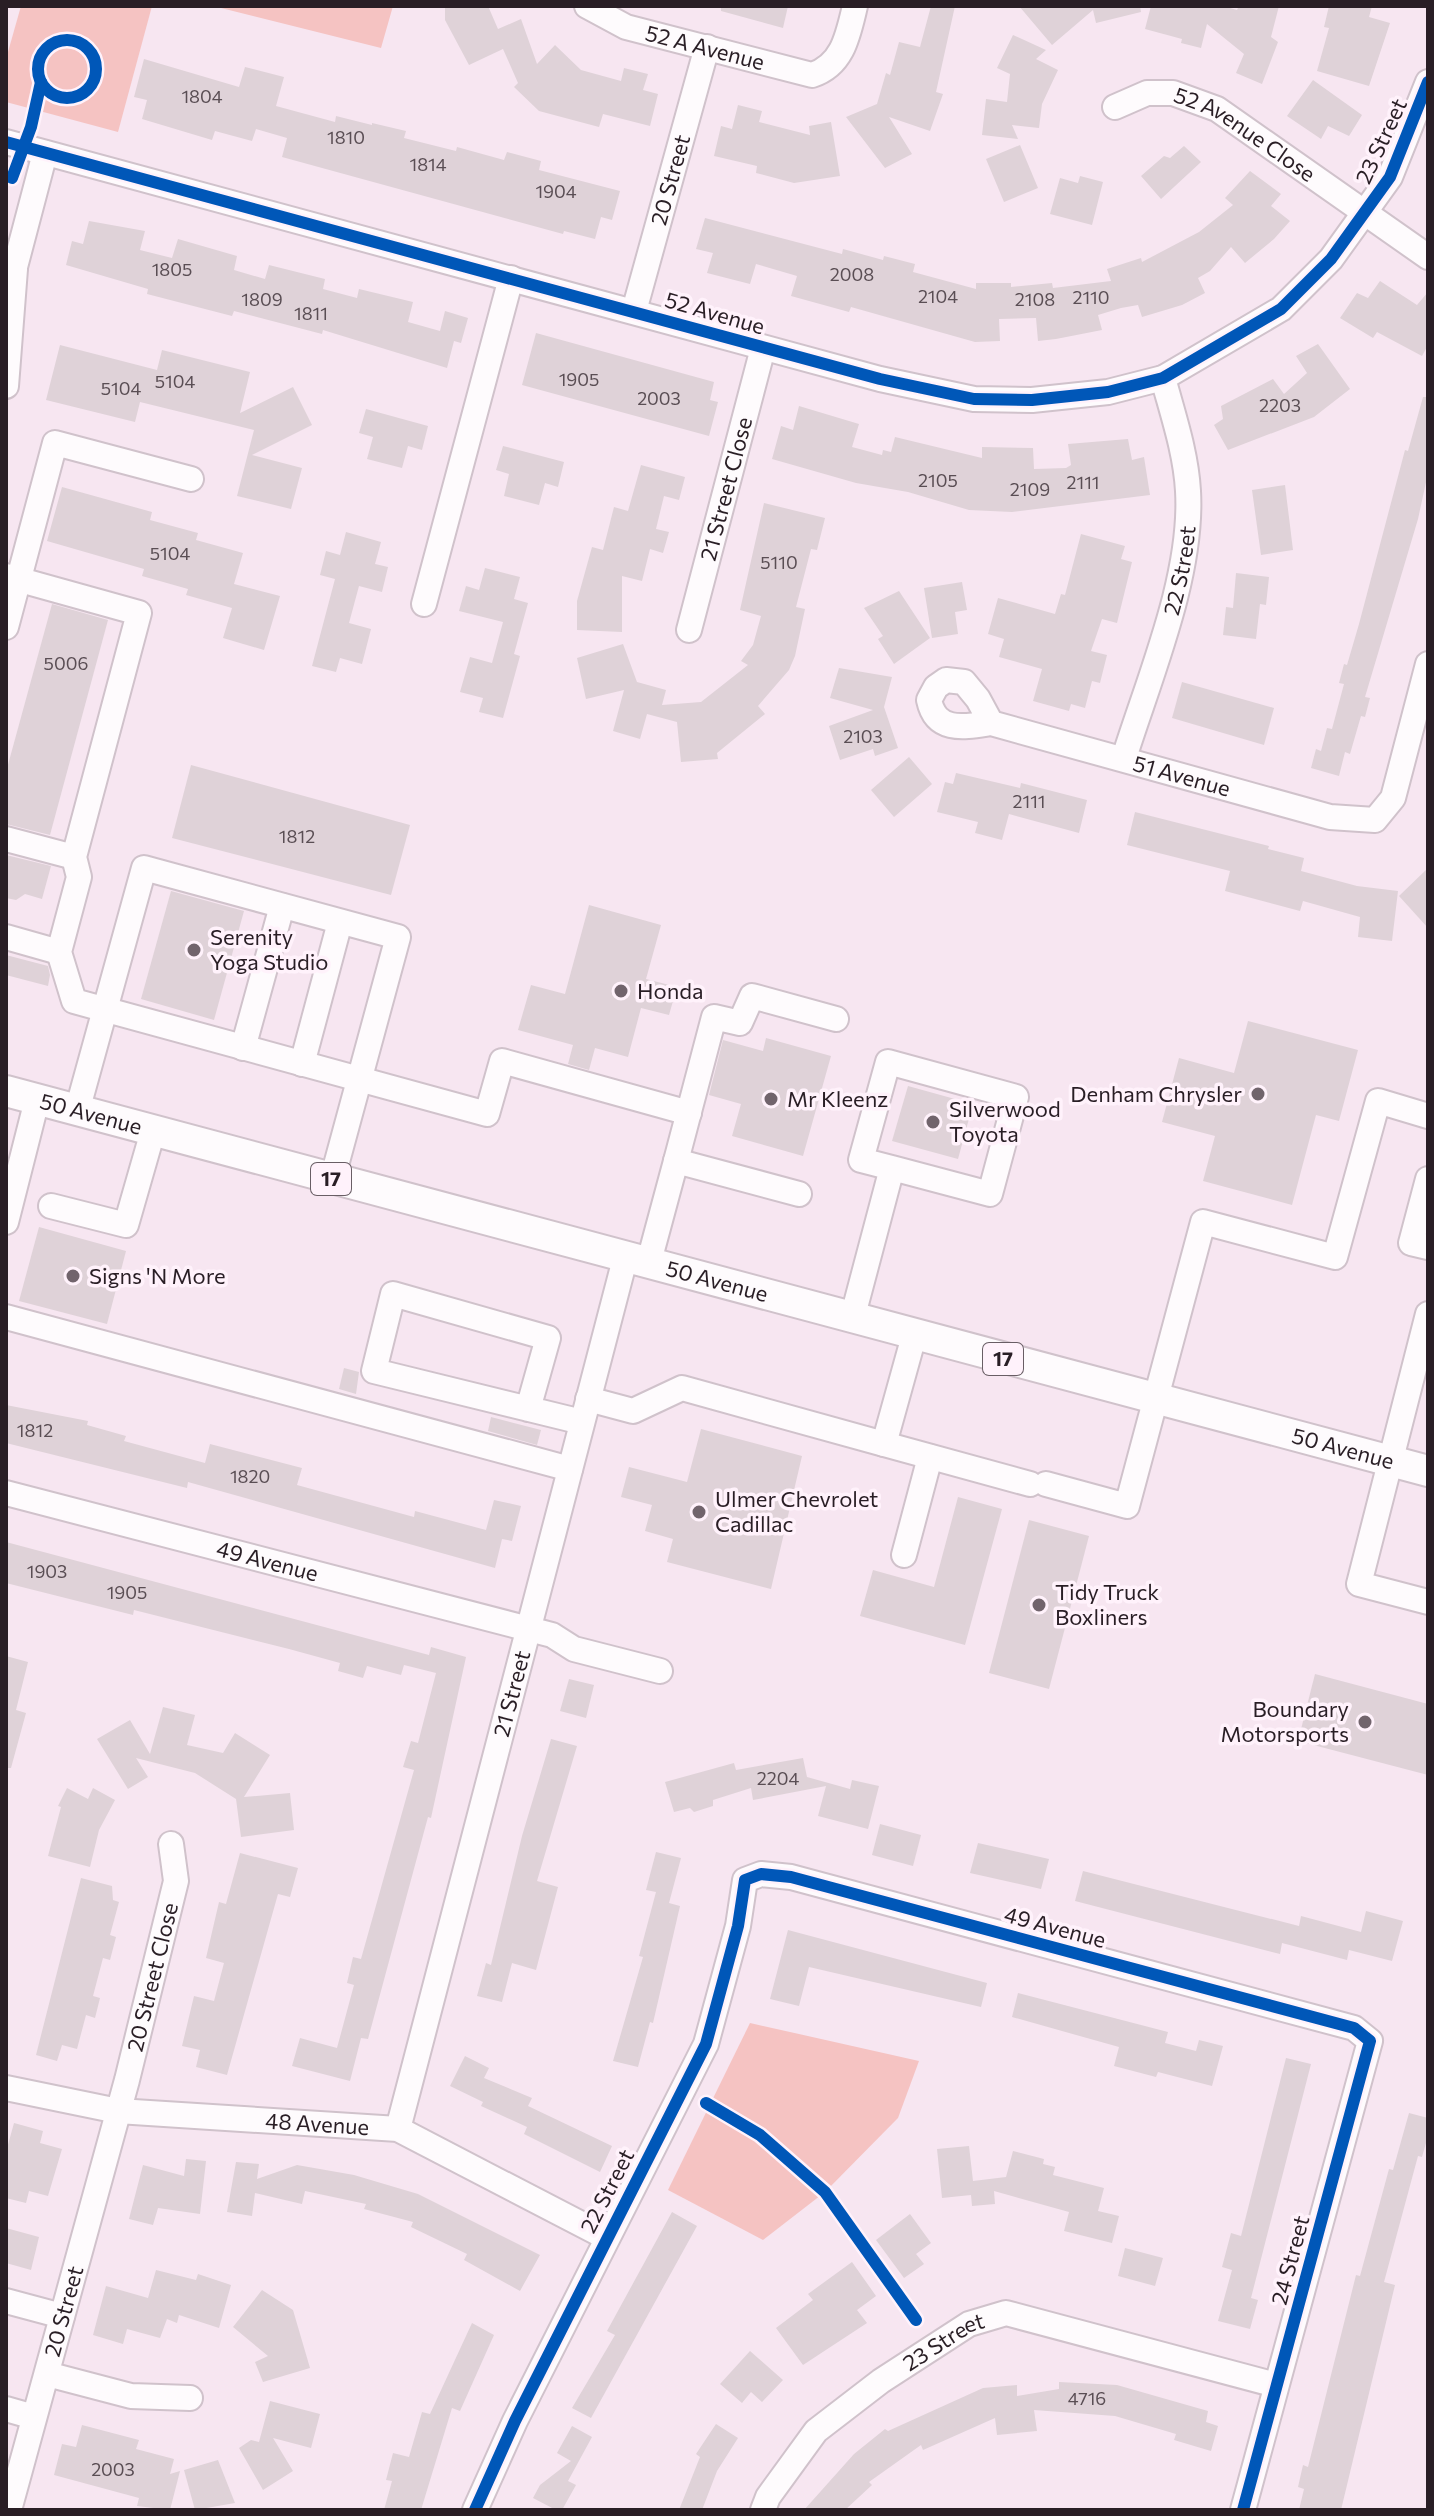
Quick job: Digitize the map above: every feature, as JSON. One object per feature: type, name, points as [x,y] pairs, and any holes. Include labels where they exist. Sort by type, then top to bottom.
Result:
[{"type":"main road","name":"50 Avenue","points":[[6,1091],[636,1262],[1428,1471]]},
{"type":"street","name":"52 A Avenue","points":[[587,7],[626,27],[812,75],[828,70],[845,45],[855,6]]},
{"type":"street","name":"20 Street","points":[[634,311],[707,47]]},
{"type":"street","name":"23 Street","points":[[1366,214],[1400,157],[1428,82]]},
{"type":"street","name":"52 Avenue Close","points":[[1115,107],[1147,93],[1173,93],[1217,109],[1366,214]]},
{"type":"street","name":"52 Avenue","points":[[6,142],[763,348],[974,399],[1064,397],[1108,392],[1163,378],[1281,309],[1331,259],[1366,214]]},
{"type":"street","points":[[6,386],[11,277],[45,153]]},
{"type":"street","points":[[1366,214],[1428,257]]},
{"type":"street","points":[[424,604],[511,278]]},
{"type":"street","name":"21 Street Close","points":[[689,630],[763,348]]},
{"type":"street","name":"22 Street","points":[[1124,758],[1171,605],[1186,541],[1188,491],[1182,449],[1163,378]]},
{"type":"street","points":[[6,627],[12,578],[55,443],[191,479]]},
{"type":"street","points":[[12,578],[139,613],[74,857],[79,877],[59,952],[74,1001],[487,1114],[502,1061],[689,1113]]},
{"type":"street","name":"51 Avenue","points":[[991,723],[1330,817],[1375,820],[1393,798],[1428,664]]},
{"type":"street","points":[[6,839],[74,857]]},
{"type":"street","points":[[77,1111],[144,868],[398,937],[332,1180]]},
{"type":"street","points":[[243,1048],[282,906]]},
{"type":"street","points":[[302,1064],[340,922]]},
{"type":"street","points":[[6,937],[59,952]]},
{"type":"street","name":"21 Street","points":[[398,2129],[585,1411],[636,1262],[676,1161],[714,1017],[740,1023],[752,996],[836,1019]]},
{"type":"street","points":[[888,1062],[1016,1097],[990,1194],[892,1168],[861,1160],[888,1062]]},
{"type":"street","points":[[6,1222],[9,1196],[37,1100]]},
{"type":"street","points":[[528,1409],[548,1338],[393,1294],[374,1371],[528,1409],[633,1411],[682,1388],[930,1457],[1127,1506],[1203,1222],[1335,1257],[1378,1101],[1428,1116]]},
{"type":"street","points":[[51,1206],[126,1225],[153,1131]]},
{"type":"street","points":[[676,1161],[799,1194]]},
{"type":"street","points":[[852,1319],[892,1168]]},
{"type":"street","points":[[1428,1179],[1411,1243],[1428,1247]]},
{"type":"street","points":[[1428,1314],[1359,1584],[1428,1602]]},
{"type":"street","points":[[6,1317],[570,1469]]},
{"type":"street","points":[[884,1444],[914,1336]]},
{"type":"street","points":[[904,1555],[930,1457]]},
{"type":"street","name":"49 Avenue","points":[[6,1493],[552,1635],[574,1649],[660,1671]]},
{"type":"street","name":"20 Street Close","points":[[118,2111],[176,1881],[171,1844]]},
{"type":"street","name":"49 Avenue","points":[[745,1880],[761,1874],[791,1877],[1354,2028]]},
{"type":"street","name":"22 Street","points":[[475,2510],[515,2421],[606,2237],[706,2044],[738,1926],[745,1880]]},
{"type":"street","name":"24 Street","points":[[1243,2510],[1370,2041],[1354,2028]]},
{"type":"street","name":"48 Avenue","points":[[6,2088],[118,2111],[398,2129],[606,2237]]},
{"type":"street","name":"20 Street","points":[[9,2510],[118,2111]]},
{"type":"street","points":[[6,2301],[62,2316]]},
{"type":"street","name":"23 Street","points":[[763,2510],[768,2497],[816,2431],[881,2381],[969,2324],[1006,2313],[1276,2385]]},
{"type":"street","points":[[47,2374],[131,2396],[190,2398]]},
{"type":"street","points":[[6,2409],[34,2417]]},
{"type":"shaded area","points":[[21,6],[152,6],[118,132],[6,102],[6,59]]},
{"type":"shaded area","points":[[213,6],[393,6],[381,48]]},
{"type":"shaded area","points":[[750,2023],[919,2061],[898,2118],[825,2192],[763,2240],[668,2190]]},
{"type":"building","points":[[445,6],[488,6],[498,29],[521,19],[537,64],[555,45],[581,70],[621,81],[624,68],[648,74],[643,90],[658,94],[650,126],[603,114],[599,127],[539,111],[514,87],[518,83],[503,49],[469,65],[445,20]]},
{"type":"building","points":[[721,6],[788,6],[783,28],[721,11]]},
{"type":"building","points":[[931,6],[955,6],[936,92],[943,94],[930,131],[889,117],[912,154],[885,168],[846,117],[877,104],[886,73],[890,75],[899,42],[920,47]]},
{"type":"building","points":[[1019,6],[1140,6],[1141,12],[1096,23],[1093,10],[1052,45]]},
{"type":"building","points":[[1151,6],[1223,6],[1237,10],[1239,6],[1279,6],[1271,37],[1278,42],[1262,84],[1236,73],[1244,54],[1207,24],[1201,48],[1181,43],[1182,39],[1145,29]]},
{"type":"building","points":[[1329,6],[1372,6],[1369,17],[1390,23],[1369,86],[1317,71],[1329,28],[1324,27]]},
{"type":"building","points":[[1013,35],[1046,50],[1036,59],[1058,70],[1042,104],[1039,128],[1012,125],[1018,139],[982,135],[986,99],[1007,102],[1010,74],[997,68]]},
{"type":"building","points":[[144,59],[239,87],[245,67],[284,77],[276,106],[335,122],[336,116],[406,131],[404,138],[456,151],[457,147],[504,160],[507,152],[541,161],[539,170],[620,191],[612,220],[601,217],[595,239],[564,231],[563,234],[282,157],[287,138],[256,129],[252,141],[215,131],[212,140],[142,119],[147,100],[134,97]]},
{"type":"building","points":[[1313,80],[1362,115],[1349,136],[1328,126],[1321,139],[1287,116]]},
{"type":"building","points":[[738,105],[762,111],[759,122],[810,135],[809,126],[831,122],[840,176],[794,183],[756,173],[757,166],[714,156],[721,126],[732,129]]},
{"type":"building","points":[[1020,145],[1038,188],[1004,202],[986,159]]},
{"type":"building","points":[[1184,146],[1201,162],[1161,199],[1141,176],[1164,156],[1170,158]]},
{"type":"building","points":[[1250,171],[1281,194],[1271,206],[1290,221],[1274,239],[1245,263],[1231,247],[1210,271],[1198,278],[1205,293],[1182,305],[1142,317],[1138,305],[1121,308],[1098,315],[1102,330],[1056,339],[1038,341],[1036,318],[999,319],[1000,341],[975,342],[851,307],[849,312],[791,296],[797,276],[756,264],[750,284],[707,273],[713,253],[696,249],[705,218],[842,254],[843,249],[883,260],[884,256],[915,264],[913,272],[976,289],[976,283],[1011,283],[1011,287],[1052,283],[1053,288],[1111,281],[1107,269],[1141,258],[1142,262],[1199,232],[1233,205],[1225,198]]},
{"type":"building","points":[[1080,176],[1103,182],[1092,225],[1050,214],[1060,178],[1078,183]]},
{"type":"building","points":[[89,221],[145,231],[140,250],[172,258],[178,239],[237,256],[234,270],[265,279],[269,265],[325,279],[323,289],[357,298],[359,289],[413,302],[408,322],[440,331],[445,311],[468,318],[461,343],[454,341],[447,368],[323,330],[322,334],[234,311],[232,316],[147,294],[148,289],[66,265],[72,241],[83,244]]},
{"type":"building","points":[[1380,281],[1417,305],[1428,292],[1428,345],[1422,356],[1377,332],[1373,338],[1340,318],[1357,293],[1368,298]]},
{"type":"building","points":[[536,333],[714,382],[710,400],[718,402],[709,436],[522,385]]},
{"type":"building","points":[[1318,344],[1350,389],[1314,417],[1228,450],[1214,425],[1223,419],[1221,406],[1273,379],[1284,394],[1307,373],[1296,356]]},
{"type":"building","points":[[60,345],[157,370],[162,350],[250,372],[240,413],[293,387],[312,425],[252,455],[302,468],[291,509],[237,496],[254,430],[140,402],[135,422],[46,400]]},
{"type":"building","points":[[1423,397],[1428,397],[1428,473],[1418,519],[1365,697],[1370,698],[1365,717],[1361,716],[1350,754],[1345,752],[1339,776],[1311,768],[1316,749],[1321,751],[1327,728],[1332,729],[1344,684],[1339,683],[1344,664],[1347,665],[1405,450],[1408,451]]},
{"type":"building","points":[[799,406],[859,424],[852,447],[882,455],[883,450],[891,452],[895,437],[982,458],[982,447],[1033,448],[1034,469],[1066,468],[1071,465],[1068,444],[1128,439],[1132,460],[1144,457],[1150,495],[1012,512],[969,510],[908,492],[856,483],[772,459],[781,426],[793,430]]},
{"type":"building","points":[[366,409],[428,426],[422,450],[408,446],[402,468],[367,459],[373,437],[359,433]]},
{"type":"building","points":[[503,446],[564,462],[558,487],[545,483],[539,505],[504,496],[509,474],[496,470]]},
{"type":"building","points":[[641,465],[685,477],[679,500],[664,496],[656,529],[669,532],[663,553],[650,549],[642,581],[622,576],[622,632],[577,630],[577,601],[592,547],[603,550],[614,507],[628,511]]},
{"type":"building","points":[[1285,485],[1293,550],[1261,555],[1252,490]]},
{"type":"building","points":[[62,487],[152,512],[150,520],[198,533],[196,540],[243,553],[234,584],[280,596],[264,650],[223,638],[232,608],[186,595],[188,589],[142,576],[144,569],[47,541]]},
{"type":"building","points":[[764,503],[825,518],[817,550],[811,549],[796,607],[805,609],[795,656],[789,670],[758,706],[765,714],[717,753],[718,759],[681,762],[677,722],[647,714],[640,739],[613,731],[624,690],[586,699],[577,658],[623,644],[637,682],[666,690],[662,705],[701,702],[748,665],[741,661],[753,645],[761,616],[740,610]]},
{"type":"building","points":[[346,532],[381,542],[375,564],[388,567],[382,592],[359,586],[349,623],[371,629],[362,664],[340,658],[336,672],[312,666],[335,579],[320,575],[326,551],[340,555]]},
{"type":"building","points":[[1081,534],[1125,546],[1121,559],[1132,562],[1117,623],[1102,619],[1091,651],[1107,655],[1100,683],[1092,681],[1085,708],[1071,704],[1069,711],[1033,701],[1042,669],[999,657],[1004,639],[988,634],[998,598],[1055,614],[1061,594],[1065,595]]},
{"type":"building","points":[[485,568],[520,577],[514,599],[528,603],[514,654],[520,656],[503,718],[479,712],[483,698],[460,692],[470,657],[492,663],[503,622],[459,611],[466,586],[479,590]]},
{"type":"building","points":[[1236,573],[1269,577],[1266,605],[1260,604],[1256,639],[1223,635],[1226,607],[1233,608]]},
{"type":"building","points":[[962,582],[967,610],[955,612],[958,634],[932,638],[924,588]]},
{"type":"building","points":[[899,591],[930,638],[894,664],[878,639],[883,636],[864,608]]},
{"type":"building","points":[[52,604],[108,620],[50,835],[6,824],[6,772]]},
{"type":"building","points":[[839,668],[892,677],[884,707],[898,748],[875,756],[873,749],[840,760],[829,726],[873,710],[830,698]]},
{"type":"building","points":[[1182,682],[1274,708],[1264,745],[1172,718]]},
{"type":"building","points":[[909,757],[932,784],[894,817],[871,790]]},
{"type":"building","points":[[191,765],[410,825],[391,895],[172,838]]},
{"type":"building","points":[[956,773],[1020,788],[1021,783],[1087,800],[1079,833],[1009,814],[1002,840],[975,833],[978,822],[937,812],[945,782],[953,784]]},
{"type":"building","points":[[1135,812],[1304,858],[1301,871],[1357,886],[1398,891],[1392,941],[1358,937],[1360,917],[1303,901],[1300,911],[1225,891],[1230,871],[1127,845]]},
{"type":"building","points":[[6,855],[51,866],[42,899],[25,894],[16,900],[6,898]]},
{"type":"building","points":[[1428,868],[1428,928],[1399,896]]},
{"type":"building","points":[[171,891],[244,911],[214,1020],[141,999]]},
{"type":"building","name":"Honda","points":[[589,905],[661,925],[646,979],[677,987],[669,1015],[641,1008],[628,1057],[595,1048],[589,1070],[568,1064],[573,1045],[518,1030],[531,985],[565,994]]},
{"type":"building","points":[[6,955],[48,966],[48,986],[6,975]]},
{"type":"building","name":"Denham Chrysler","points":[[1248,1021],[1358,1050],[1339,1121],[1316,1115],[1292,1205],[1203,1181],[1215,1136],[1162,1122],[1179,1058],[1234,1073]]},
{"type":"building","name":"Mr Kleenz","points":[[766,1038],[831,1056],[803,1156],[732,1136],[741,1104],[709,1095],[723,1040],[763,1051]]},
{"type":"building","name":"Silverwood Toyota","points":[[908,1086],[973,1104],[958,1159],[892,1141]]},
{"type":"building","name":"Signs 'N More","points":[[39,1227],[126,1251],[107,1324],[19,1301]]},
{"type":"building","points":[[344,1368],[359,1372],[356,1394],[339,1389]]},
{"type":"building","points":[[6,1405],[88,1421],[87,1425],[126,1436],[124,1441],[205,1463],[210,1444],[302,1468],[297,1485],[414,1517],[415,1511],[486,1530],[494,1500],[521,1506],[512,1541],[502,1539],[495,1568],[188,1482],[187,1488],[6,1443]]},
{"type":"building","points":[[491,1417],[541,1430],[537,1445],[488,1431]]},
{"type":"building","name":"Ulmer Chevrolet Cadillac","points":[[701,1429],[802,1456],[771,1589],[667,1562],[673,1539],[645,1531],[652,1505],[621,1497],[629,1467],[687,1482]]},
{"type":"building","points":[[958,1497],[1002,1509],[965,1645],[860,1616],[873,1570],[934,1587]]},
{"type":"building","name":"Tidy Truck Boxliners","points":[[1029,1520],[1089,1536],[1049,1689],[989,1673]]},
{"type":"building","points":[[6,1542],[429,1655],[431,1647],[466,1657],[431,1818],[428,1817],[368,2039],[361,2038],[350,2081],[292,2066],[300,2038],[337,2048],[354,1985],[347,1983],[353,1957],[361,1959],[414,1770],[403,1767],[411,1741],[418,1743],[436,1673],[404,1665],[401,1675],[367,1666],[363,1678],[338,1671],[340,1663],[289,1649],[134,1610],[133,1615],[6,1583]]},
{"type":"building","points":[[6,1656],[28,1662],[16,1710],[26,1713],[11,1768],[6,1768]]},
{"type":"building","name":"Boundary Motorsports","points":[[1315,1674],[1428,1704],[1428,1775],[1298,1741]]},
{"type":"building","points":[[569,1679],[594,1685],[586,1718],[560,1711]]},
{"type":"building","points":[[163,1707],[195,1715],[187,1745],[223,1753],[235,1733],[270,1755],[244,1797],[290,1793],[294,1830],[241,1837],[236,1799],[195,1773],[136,1758],[148,1777],[128,1789],[97,1739],[130,1720],[150,1754]]},
{"type":"building","points":[[551,1739],[577,1746],[537,1881],[558,1887],[536,1970],[512,1963],[502,2002],[477,1996],[486,1963],[491,1965],[522,1836]]},
{"type":"building","points":[[803,1758],[807,1777],[850,1789],[852,1780],[879,1786],[868,1829],[818,1816],[826,1786],[753,1800],[751,1788],[713,1800],[713,1806],[694,1812],[690,1808],[674,1812],[665,1782],[734,1763],[736,1770]]},
{"type":"building","points":[[67,1788],[88,1799],[93,1788],[115,1800],[99,1830],[90,1867],[48,1856],[61,1807],[58,1806]]},
{"type":"building","points":[[880,1824],[921,1835],[913,1866],[872,1855]]},
{"type":"building","points":[[978,1843],[1049,1859],[1041,1889],[970,1873]]},
{"type":"building","points":[[656,1852],[681,1858],[669,1903],[680,1906],[653,2023],[650,2022],[638,2067],[613,2061],[643,1957],[639,1956],[656,1892],[646,1890]]},
{"type":"building","points":[[240,1853],[298,1868],[290,1897],[278,1894],[227,2075],[196,2067],[200,2050],[182,2046],[194,1996],[214,2001],[224,1963],[206,1958],[219,1902],[226,1904]]},
{"type":"building","points":[[1083,1871],[1299,1926],[1301,1916],[1361,1932],[1366,1911],[1403,1921],[1392,1961],[1349,1950],[1347,1960],[1282,1943],[1280,1954],[1075,1901]]},
{"type":"building","points":[[81,1878],[112,1886],[113,1900],[119,1902],[110,1935],[116,1937],[110,1960],[103,1958],[93,1996],[100,1998],[95,2018],[86,2015],[77,2049],[62,2045],[57,2061],[36,2055]]},
{"type":"building","points":[[788,1930],[987,1983],[981,2007],[809,1967],[799,2006],[770,1999]]},
{"type":"building","points":[[1018,1993],[1168,2032],[1165,2043],[1196,2051],[1199,2040],[1223,2046],[1212,2086],[1158,2072],[1156,2077],[1114,2066],[1119,2047],[1012,2017]]},
{"type":"building","points":[[465,2056],[489,2068],[484,2078],[532,2098],[528,2106],[612,2146],[600,2172],[524,2134],[527,2127],[481,2106],[483,2102],[450,2086]]},
{"type":"building","points":[[1286,2058],[1311,2064],[1251,2298],[1258,2300],[1250,2329],[1218,2321],[1232,2270],[1222,2267],[1231,2233],[1241,2236]]},
{"type":"building","points":[[1409,2113],[1428,2118],[1428,2136],[1422,2157],[1418,2156],[1384,2282],[1395,2285],[1341,2510],[1299,2510],[1304,2489],[1298,2487],[1303,2465],[1308,2467],[1356,2275],[1360,2276],[1389,2169],[1393,2170]]},
{"type":"building","points":[[14,2123],[43,2131],[40,2143],[62,2149],[48,2196],[29,2191],[26,2203],[6,2198],[6,2152]]},
{"type":"building","points":[[969,2146],[973,2181],[1006,2177],[1013,2151],[1044,2159],[1043,2164],[1055,2167],[1053,2175],[1104,2188],[1098,2211],[1119,2216],[1112,2243],[1064,2231],[1069,2212],[994,2191],[995,2204],[972,2206],[971,2195],[942,2198],[937,2149]]},
{"type":"building","points":[[186,2159],[206,2161],[200,2214],[158,2208],[153,2225],[129,2219],[143,2165],[184,2176]]},
{"type":"building","points":[[236,2162],[259,2164],[257,2179],[297,2165],[354,2175],[418,2194],[540,2255],[520,2291],[464,2260],[467,2254],[411,2227],[413,2222],[364,2209],[366,2204],[305,2191],[302,2204],[255,2193],[252,2216],[227,2212]]},
{"type":"building","points":[[672,2212],[697,2226],[591,2418],[572,2408],[615,2335],[607,2331]]},
{"type":"building","points":[[910,2214],[931,2243],[916,2254],[924,2264],[904,2278],[876,2240]]},
{"type":"building","points":[[6,2228],[39,2237],[31,2270],[6,2263]]},
{"type":"building","points":[[1125,2248],[1163,2258],[1155,2286],[1118,2276]]},
{"type":"building","points":[[852,2262],[876,2296],[857,2310],[867,2323],[803,2365],[776,2328],[813,2300],[808,2294]]},
{"type":"building","points":[[156,2270],[196,2280],[198,2274],[231,2285],[219,2328],[179,2315],[177,2323],[167,2319],[160,2338],[127,2329],[123,2344],[93,2335],[106,2286],[148,2298]]},
{"type":"building","points":[[262,2290],[293,2310],[310,2368],[263,2382],[255,2362],[268,2356],[233,2327]]},
{"type":"building","points":[[472,2323],[494,2335],[460,2411],[452,2408],[421,2510],[384,2510],[392,2481],[386,2480],[393,2453],[409,2457],[422,2412],[430,2414]]},
{"type":"building","points":[[750,2351],[783,2380],[762,2402],[751,2392],[742,2403],[720,2384]]},
{"type":"building","points":[[1059,2382],[1117,2385],[1208,2411],[1206,2422],[1218,2426],[1211,2451],[1174,2440],[1176,2434],[1115,2416],[1034,2410],[1037,2431],[997,2435],[995,2418],[923,2450],[921,2445],[869,2482],[872,2485],[845,2510],[804,2510],[854,2454],[885,2429],[888,2431],[983,2388],[1017,2385],[1017,2396],[1059,2389]]},
{"type":"building","points":[[270,2401],[320,2414],[311,2448],[273,2438],[293,2471],[263,2490],[239,2448],[251,2440],[259,2442]]},
{"type":"building","points":[[716,2424],[738,2438],[717,2471],[702,2510],[679,2510],[700,2457],[696,2454]]},
{"type":"building","points":[[82,2425],[139,2440],[136,2449],[174,2459],[170,2474],[180,2471],[170,2510],[137,2506],[139,2498],[54,2475],[62,2444],[76,2447]]},
{"type":"building","points":[[572,2426],[592,2437],[568,2481],[576,2485],[562,2510],[556,2510],[533,2498],[540,2485],[571,2461],[557,2453]]},
{"type":"building","points":[[218,2460],[235,2503],[195,2510],[184,2470]]},
{"type":"cycle path","points":[[67,40],[78,42],[87,49],[94,58],[96,69],[94,80],[87,89],[78,96],[67,98],[56,96],[47,89],[40,80],[38,69],[40,58],[47,49],[56,42],[67,40]]},
{"type":"cycle path","points":[[12,178],[31,127],[41,82]]},
{"type":"cycle path","points":[[6,142],[880,379],[974,399],[1032,400],[1108,392],[1163,378],[1281,309],[1331,259],[1390,177],[1428,82]]},
{"type":"cycle path","points":[[475,2510],[515,2421],[706,2044],[738,1926],[745,1880],[761,1874],[791,1877],[1354,2028],[1370,2041],[1243,2510]]},
{"type":"cycle path","points":[[706,2103],[760,2135],[825,2192],[916,2320]]},
{"type":"place","name":"Serenity Yoga Studio","points":[[194,950]]},
{"type":"place","name":"Honda","points":[[621,991]]},
{"type":"place","name":"Denham Chrysler","points":[[1258,1094]]},
{"type":"place","name":"Mr Kleenz","points":[[771,1099]]},
{"type":"place","name":"Silverwood Toyota","points":[[933,1122]]},
{"type":"place","name":"Signs 'N More","points":[[73,1276]]},
{"type":"place","name":"Ulmer Chevrolet Cadillac","points":[[699,1512]]},
{"type":"place","name":"Tidy Truck Boxliners","points":[[1039,1605]]},
{"type":"place","name":"Boundary Motorsports","points":[[1365,1722]]}]
